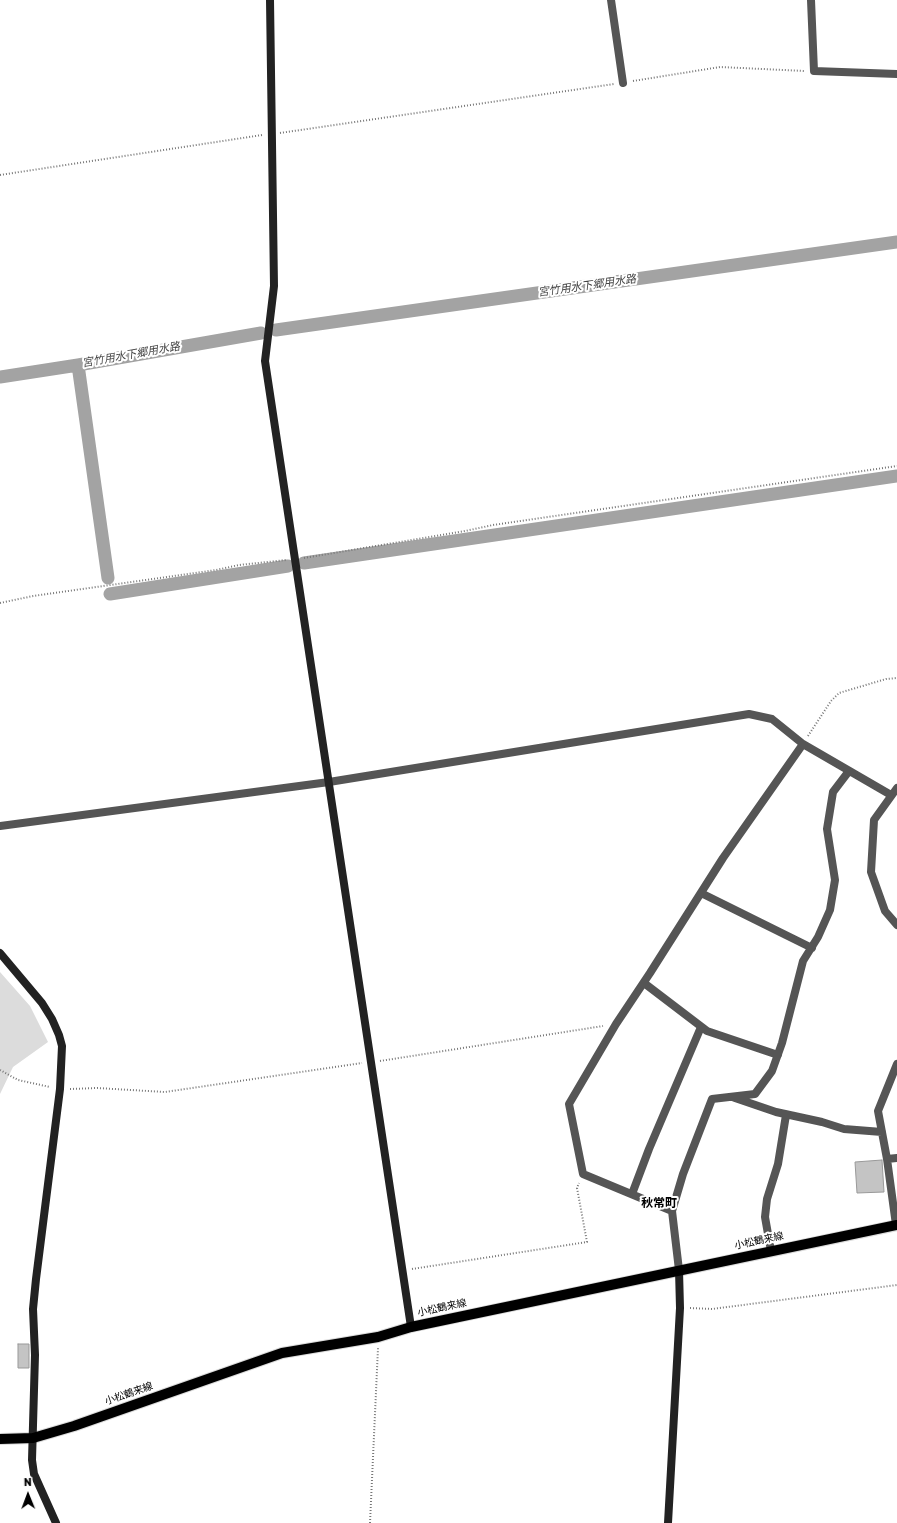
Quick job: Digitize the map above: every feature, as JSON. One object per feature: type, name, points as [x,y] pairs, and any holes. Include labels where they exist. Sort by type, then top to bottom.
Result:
[{"type":"main road","name":"小松鶴来線","points":[[0,1440],[33,1438],[74,1426],[282,1354],[378,1337],[411,1327],[896,1225]]},
{"type":"street","points":[[270,0],[274,286],[265,361],[411,1327]]},
{"type":"street","points":[[611,0],[623,83]]},
{"type":"street","points":[[811,0],[814,71],[897,74]]},
{"type":"street","points":[[0,826],[329,782],[749,714],[772,719],[803,744],[891,795]]},
{"type":"street","points":[[672,1211],[583,1174],[569,1104],[616,1024],[644,983],[723,858],[803,744]]},
{"type":"street","points":[[668,1523],[680,1308],[679,1270],[672,1211],[683,1174],[712,1099],[755,1094],[772,1071],[778,1055],[803,961],[818,937],[830,910],[835,880],[827,829],[833,792],[849,770]]},
{"type":"street","points":[[897,788],[874,820],[871,872],[885,911],[897,925]]},
{"type":"street","points":[[701,893],[812,948]]},
{"type":"street","points":[[0,953],[42,1003],[52,1019],[60,1035],[63,1058],[33,1309],[36,1355],[32,1460],[34,1474],[56,1523]]},
{"type":"street","points":[[644,983],[707,1031],[778,1055]]},
{"type":"street","points":[[632,1194],[649,1149],[701,1027]]},
{"type":"street","points":[[896,1225],[887,1159],[878,1111],[897,1064]]},
{"type":"street","points":[[732,1097],[776,1112],[844,1128],[882,1132]]},
{"type":"street","points":[[771,1251],[765,1211],[767,1199],[778,1164],[786,1114]]},
{"type":"street","points":[[887,1159],[897,1158]]},
{"type":"path","points":[[0,175],[623,83],[720,67],[814,71]]},
{"type":"path","points":[[0,602],[216,570],[239,565],[296,559],[493,525],[897,466]]},
{"type":"path","points":[[803,744],[831,701],[839,693],[886,679],[897,678]]},
{"type":"path","points":[[0,1070],[18,1080],[60,1089],[97,1088],[165,1092],[616,1024]]},
{"type":"path","points":[[403,1270],[587,1242],[577,1188],[583,1174]]},
{"type":"path","points":[[680,1308],[712,1309],[897,1285]]},
{"type":"path","points":[[370,1523],[378,1337]]},
{"type":"shaded area","points":[[0,972],[30,1006],[48,1042],[13,1067],[0,1094]]},
{"type":"building","points":[[882,1160],[884,1192],[857,1193],[855,1162]]},
{"type":"building","points":[[18,1344],[29,1344],[29,1368],[18,1368]]},
{"type":"waterway","name":"宮竹用水下郷用水路","points":[[276,330],[897,242]]},
{"type":"waterway","name":"宮竹用水下郷用水路","points":[[0,377],[261,333]]},
{"type":"waterway","points":[[78,365],[108,578]]},
{"type":"waterway","points":[[304,563],[897,476]]},
{"type":"waterway","points":[[110,594],[288,566]]},
{"type":"district","name":"秋常町","points":[[659,1204]]}]
